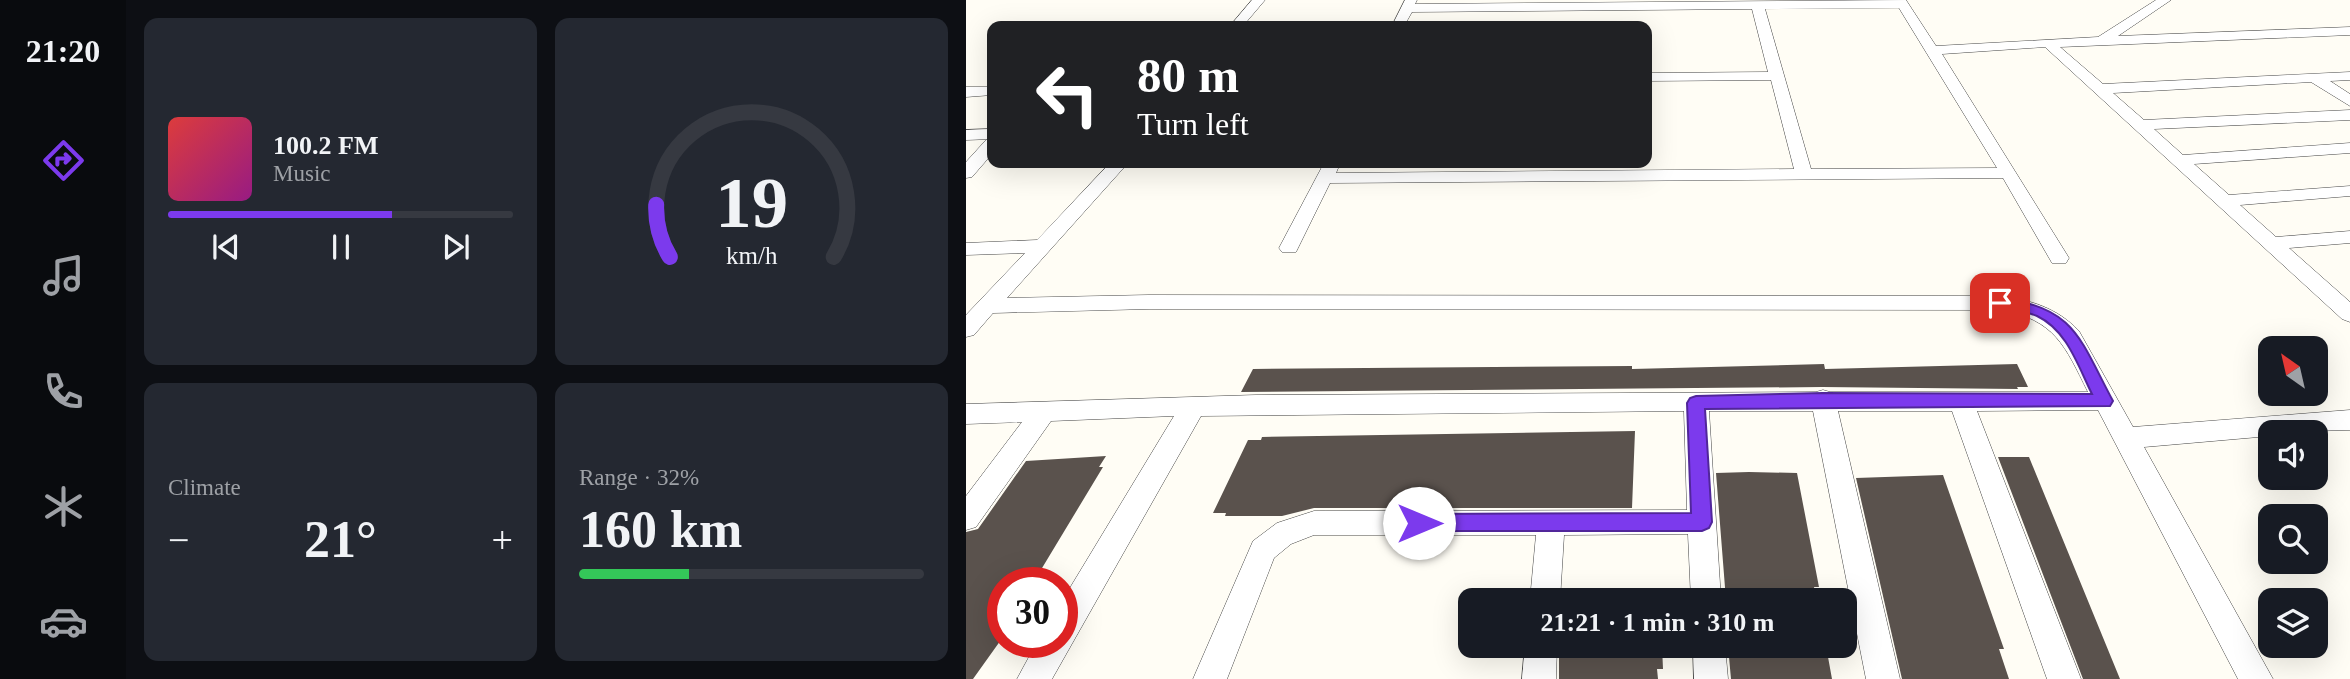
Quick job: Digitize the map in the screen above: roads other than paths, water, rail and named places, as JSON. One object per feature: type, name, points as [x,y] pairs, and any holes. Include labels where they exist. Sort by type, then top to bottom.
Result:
[{"type":"street","points":[[1240,21],[1259,0]]},
{"type":"street","points":[[2101,41],[2165,0]]},
{"type":"street","points":[[1400,21],[1409,4],[1515,12],[1900,2],[2009,173],[2059,258]]},
{"type":"street","points":[[1757,5],[1804,174]]},
{"type":"street","points":[[1930,51],[2048,43],[2350,31]]},
{"type":"street","points":[[2048,43],[2271,243],[2342,298],[2350,314]]},
{"type":"street","points":[[1652,77],[1777,76]]},
{"type":"street","points":[[2101,89],[2350,76]]},
{"type":"street","points":[[2314,78],[2350,101]]},
{"type":"street","points":[[966,92],[987,91]]},
{"type":"street","points":[[2141,125],[2350,116]]},
{"type":"street","points":[[966,135],[987,134]]},
{"type":"street","points":[[2180,160],[2350,148]]},
{"type":"street","points":[[966,173],[987,150]]},
{"type":"street","points":[[966,329],[1114,168]]},
{"type":"street","points":[[1289,248],[1327,170],[2009,173]]},
{"type":"street","points":[[2225,201],[2350,191]]},
{"type":"street","points":[[2271,243],[2350,237]]},
{"type":"street","points":[[966,249],[1043,246]]},
{"type":"street","points":[[987,306],[1149,302],[2000,303],[2024,306],[2042,312],[2060,324],[2071,337],[2123,438],[2256,679]]},
{"type":"street","points":[[1823,400],[1882,679]]},
{"type":"street","points":[[1961,401],[2064,679]]},
{"type":"street","points":[[966,414],[1310,404],[2104,401]]},
{"type":"street","points":[[1696,403],[1705,588]]},
{"type":"street","points":[[1078,604],[1194,407]]},
{"type":"street","points":[[966,519],[1044,412]]},
{"type":"street","points":[[2123,438],[2350,420]]},
{"type":"street","points":[[1546,588],[1551,522]]},
{"type":"street","points":[[1210,679],[1263,550],[1274,538],[1289,529],[1314,523],[1702,522]]},
{"type":"street","points":[[1034,679],[1046,658]]},
{"type":"street","points":[[1539,679],[1540,658]]},
{"type":"street","points":[[1710,658],[1711,679]]}]
